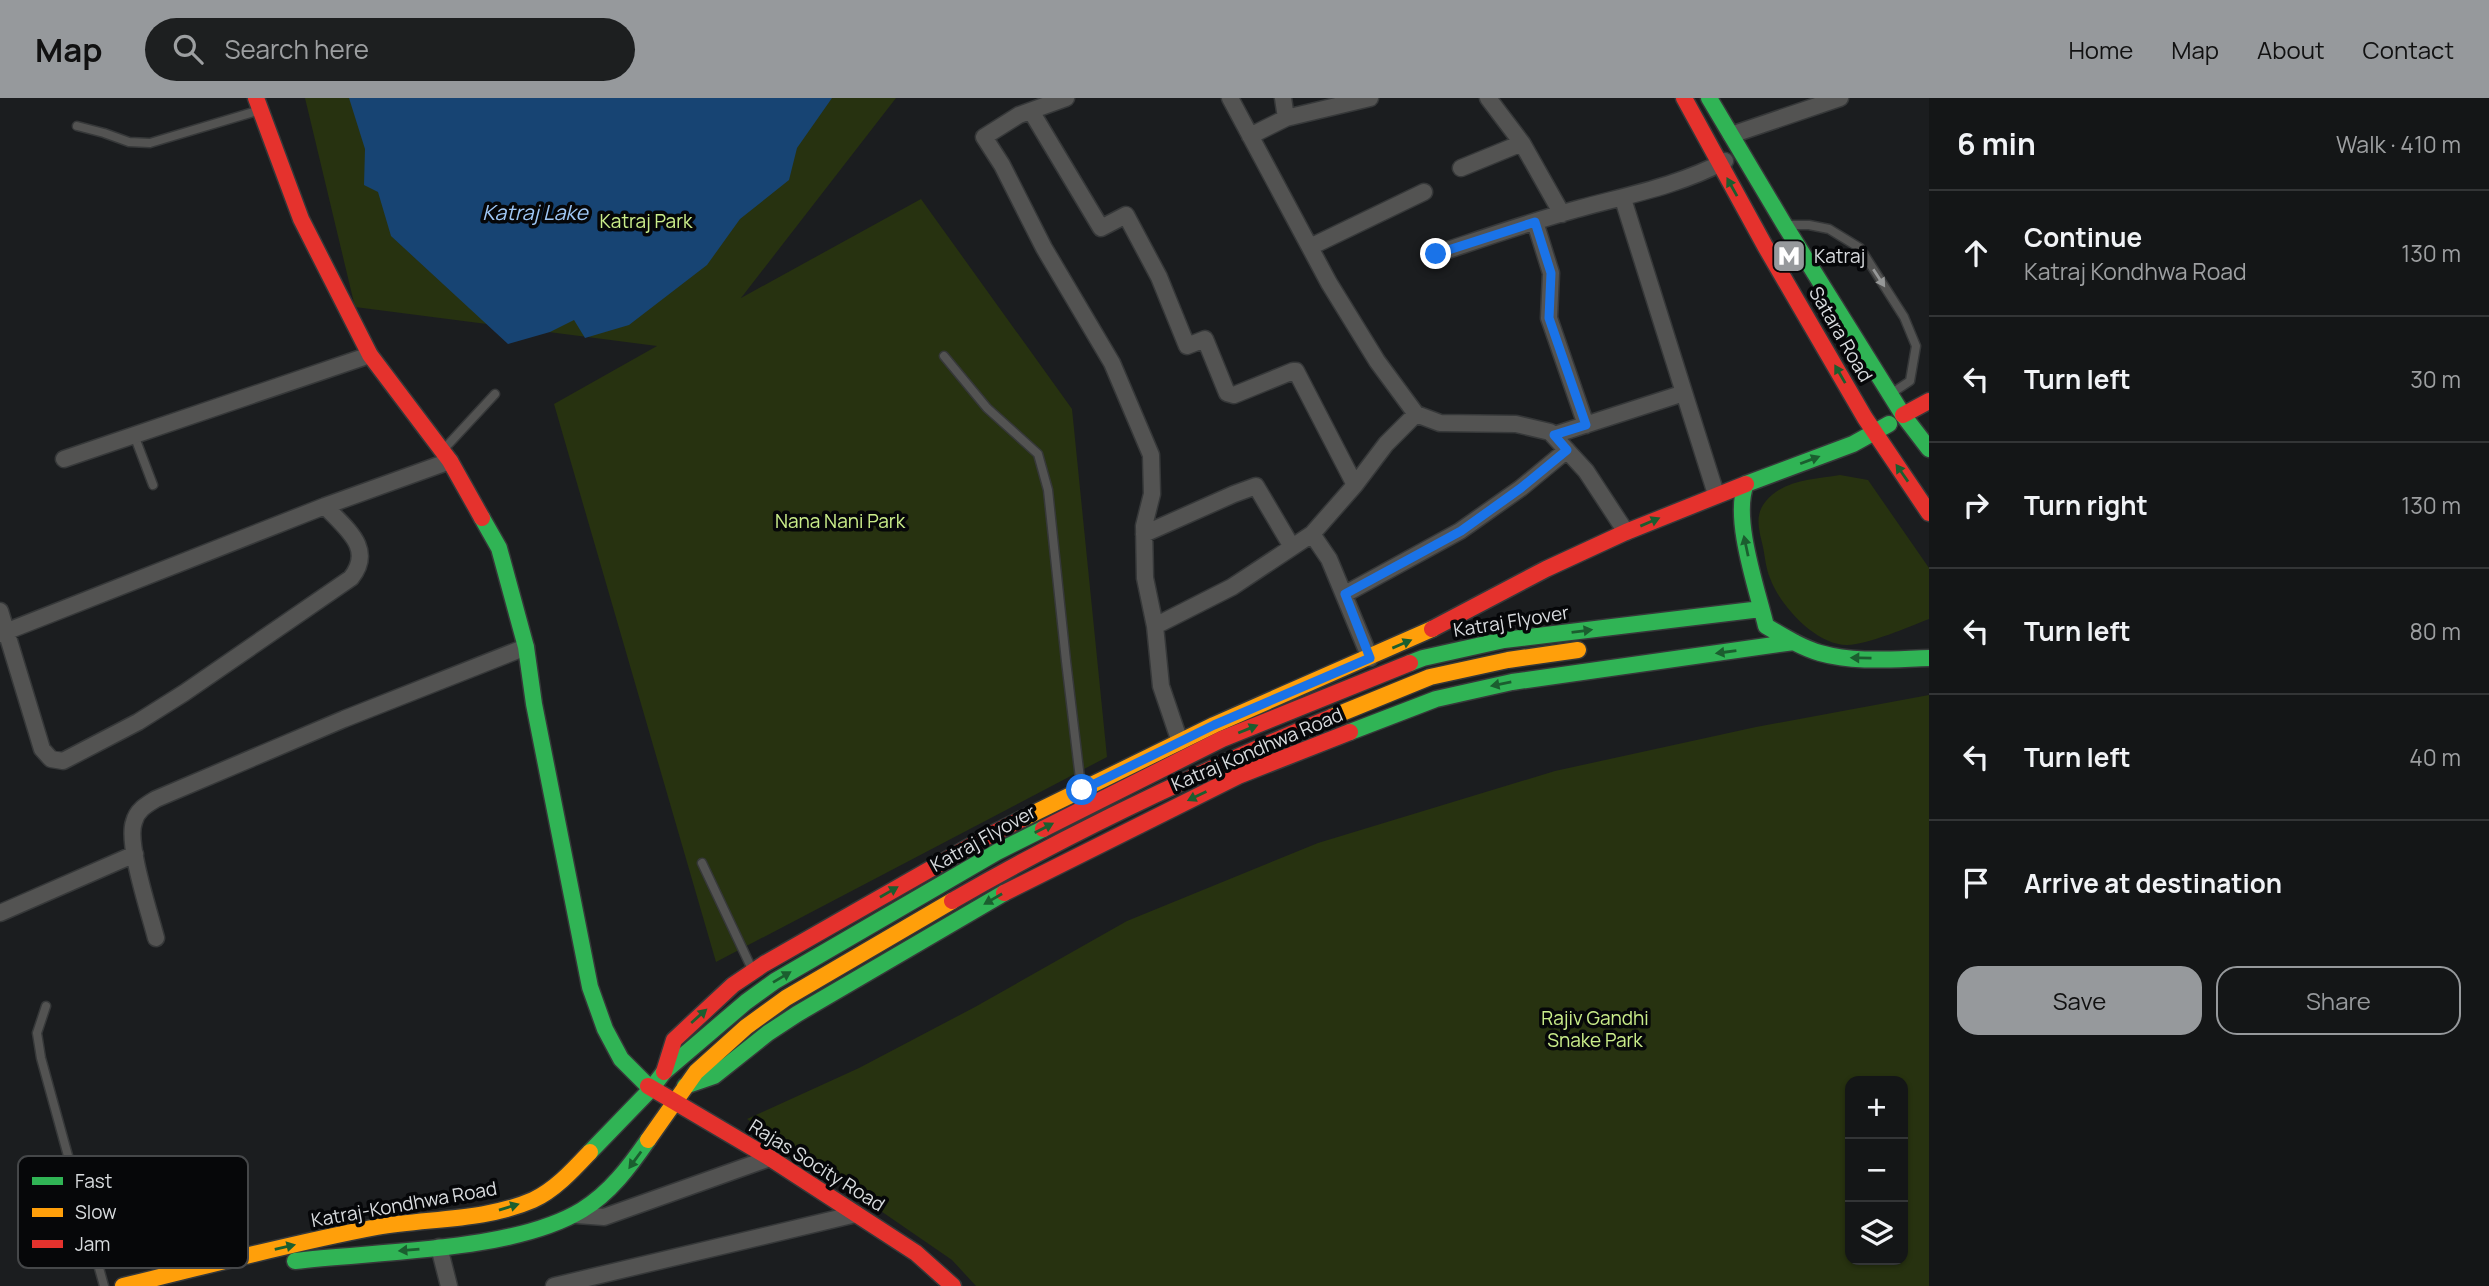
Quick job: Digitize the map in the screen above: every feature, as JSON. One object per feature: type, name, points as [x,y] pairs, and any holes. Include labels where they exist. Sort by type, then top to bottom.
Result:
[{"type":"main road","name":"Satara Road","points":[[1684,98],[1719,164],[1874,433],[1929,513]]},
{"type":"main road","name":"Satara Road","points":[[1709,98],[1903,415],[1926,441]]},
{"type":"main road","name":"Rajas Socity Road","points":[[258,104],[301,219],[370,355],[446,456],[499,548],[526,647],[534,704],[590,987],[605,1029],[621,1059],[651,1089],[771,1158],[916,1253],[953,1286]]},
{"type":"main road","name":"Katraj Kondhwa Road","points":[[651,1089],[664,1072],[674,1040],[733,985],[990,835],[1180,742],[1415,638],[1546,569],[1626,532],[1716,494],[1853,444],[1929,401]]},
{"type":"main road","points":[[1746,484],[1741,496],[1741,519],[1761,609],[1760,626],[1794,642]]},
{"type":"main road","name":"Katraj Flyover","points":[[664,1072],[775,981],[997,852],[1222,739],[1423,658],[1462,648],[1504,640],[1761,609]]},
{"type":"main road","name":"Katraj Kondhwa Road","points":[[685,1086],[714,1076],[768,1033],[797,1014],[1016,886],[1238,776],[1436,699],[1512,681],[1794,642],[1821,653],[1846,657],[1929,659]]},
{"type":"main road","name":"Katraj Flyover","points":[[685,1086],[703,1064],[786,998],[1006,870],[1231,758],[1430,677],[1508,660],[1600,648]]},
{"type":"main road","points":[[674,1104],[685,1086]]},
{"type":"main road","name":"Katraj-Kondhwa Road","points":[[248,1256],[379,1227],[499,1211],[535,1199],[567,1175],[651,1089]]},
{"type":"main road","name":"Katraj-Kondhwa Road","points":[[204,1283],[280,1263],[439,1247],[509,1236],[552,1224],[591,1204],[627,1171],[674,1104]]},
{"type":"main road","name":"Katraj-Kondhwa Road","points":[[123,1286],[198,1268]]},
{"type":"street","points":[[1066,98],[1019,115],[984,137],[1002,165],[1044,248],[1112,363],[1151,455],[1152,494],[1144,534],[1144,578],[1155,626],[1161,686],[1180,742]]},
{"type":"street","points":[[1230,98],[1329,283],[1377,361],[1416,414],[1440,423],[1516,424],[1550,432],[1586,471],[1626,532]]},
{"type":"street","points":[[1283,98],[1286,118]]},
{"type":"street","points":[[1250,136],[1286,118],[1370,98]]},
{"type":"street","points":[[1488,98],[1522,143],[1562,214]]},
{"type":"street","points":[[1731,135],[1840,98]]},
{"type":"street","points":[[1031,111],[1101,228],[1126,215],[1159,277],[1187,346],[1205,339],[1227,393],[1234,395],[1296,371],[1355,485]]},
{"type":"street","points":[[1461,169],[1522,143]]},
{"type":"street","points":[[1436,254],[1562,214],[1623,199],[1719,164],[1742,152]]},
{"type":"street","points":[[1310,247],[1424,192]]},
{"type":"street","points":[[1623,199],[1716,494]]},
{"type":"street","points":[[1535,222],[1551,273],[1549,318],[1586,425]]},
{"type":"street","points":[[64,459],[370,355]]},
{"type":"street","points":[[1554,435],[1684,393]]},
{"type":"street","points":[[1155,626],[1232,587],[1312,534],[1386,444],[1416,414]]},
{"type":"street","points":[[1345,594],[1461,531],[1521,488],[1567,450]]},
{"type":"street","points":[[3,633],[446,456]]},
{"type":"street","points":[[1144,534],[1256,486],[1292,547]]},
{"type":"street","points":[[0,611],[3,633],[42,749],[51,759],[63,761],[138,722],[184,693],[351,578],[360,567],[362,557],[359,545],[325,506]]},
{"type":"street","points":[[1312,534],[1329,559],[1370,658]]},
{"type":"street","points":[[156,939],[135,855],[133,823],[140,810],[156,799],[344,719],[526,647]]},
{"type":"street","points":[[0,913],[135,855]]},
{"type":"street","points":[[573,1215],[604,1217],[771,1158]]},
{"type":"street","points":[[554,1286],[856,1214]]},
{"type":"street","points":[[439,1247],[449,1286]]},
{"type":"lane","points":[[77,126],[104,132],[129,142],[150,143],[258,104]]},
{"type":"lane","points":[[1784,224],[1829,229],[1860,248],[1904,317],[1916,346],[1910,381],[1890,394]]},
{"type":"lane","points":[[944,356],[987,408],[1038,454],[1048,490],[1082,790]]},
{"type":"lane","points":[[446,456],[495,394]]},
{"type":"lane","points":[[134,435],[153,485]]},
{"type":"lane","points":[[702,863],[753,972]]},
{"type":"lane","points":[[46,1006],[37,1033],[41,1058],[68,1156]]},
{"type":"lane","points":[[99,1268],[104,1286]]},
{"type":"green space","name":"Nana Nani Park","points":[[305,98],[896,98],[741,298],[921,199],[1072,409],[1107,757],[716,962],[554,404],[657,346],[355,307]]},
{"type":"green space","points":[[1840,475],[1868,480],[1929,568],[1929,619],[1877,638],[1847,645],[1835,643],[1812,631],[1782,600],[1767,571],[1758,523],[1762,506],[1781,489],[1800,482]]},
{"type":"green space","name":"Rajiv Gandhi Snake Park","points":[[1929,695],[1929,1286],[976,1286],[952,1260],[747,1119],[859,1068],[975,1007],[1127,921],[1318,843],[1555,771],[1756,727]]},
{"type":"water","name":"Katraj Lake","points":[[349,98],[832,98],[797,148],[789,180],[740,219],[707,265],[629,325],[585,338],[574,320],[550,332],[508,344],[391,236],[378,192],[364,185],[365,149]]},
{"type":"traffic: fast","points":[[1709,98],[1903,415],[1929,449]]},
{"type":"traffic: fast","points":[[1766,626],[1744,534],[1742,498],[1746,484],[1853,444],[1889,424]]},
{"type":"traffic: fast","points":[[482,518],[499,548],[526,647],[534,704],[590,987],[605,1029],[621,1059],[648,1086]]},
{"type":"traffic: fast","points":[[1410,663],[1504,640],[1761,609]]},
{"type":"traffic: fast","points":[[1766,626],[1806,648],[1833,656],[1874,660],[1929,658]]},
{"type":"traffic: fast","points":[[1350,732],[1436,699],[1512,682],[1794,642]]},
{"type":"traffic: fast","points":[[590,1152],[664,1072],[746,1002],[775,981],[997,852],[1043,829]]},
{"type":"traffic: fast","points":[[685,1086],[714,1076],[768,1033],[797,1014],[1004,893]]},
{"type":"traffic: fast","points":[[295,1261],[443,1248],[520,1234],[553,1224],[582,1210],[602,1196],[627,1169],[648,1140]]},
{"type":"traffic: slow","points":[[1022,819],[1214,725],[1432,629]]},
{"type":"traffic: slow","points":[[1332,717],[1430,677],[1508,660],[1578,650]]},
{"type":"traffic: slow","points":[[648,1140],[696,1072],[746,1027],[786,998],[952,901]]},
{"type":"traffic: slow","points":[[248,1255],[377,1227],[476,1215],[515,1207],[549,1191],[590,1152]]},
{"type":"traffic: slow","points":[[123,1286],[196,1268]]},
{"type":"traffic: jam","points":[[256,98],[301,219],[370,355],[450,461],[482,518]]},
{"type":"traffic: jam","points":[[1684,98],[1765,246],[1865,418],[1929,513]]},
{"type":"traffic: jam","points":[[1903,415],[1929,401]]},
{"type":"traffic: jam","points":[[1432,629],[1546,569],[1626,532],[1746,484]]},
{"type":"traffic: jam","points":[[1043,829],[1222,739],[1410,663]]},
{"type":"traffic: jam","points":[[952,901],[1044,850],[1139,803],[1332,717]]},
{"type":"traffic: jam","points":[[1004,893],[1238,776],[1350,732]]},
{"type":"traffic: jam","points":[[664,1072],[674,1040],[733,985],[764,964],[1022,819]]},
{"type":"traffic: jam","points":[[648,1086],[770,1158],[916,1253],[953,1286]]},
{"type":"place","name":"Katraj","points":[[1789,256]]},
{"type":"route","points":[[1082,790],[1214,725],[1370,658],[1345,594],[1461,531],[1521,488],[1567,450],[1554,435],[1586,425],[1549,318],[1551,273],[1535,222],[1436,254]]},
{"type":"park label","name":"Katraj Park","points":[[646,221]]}]
